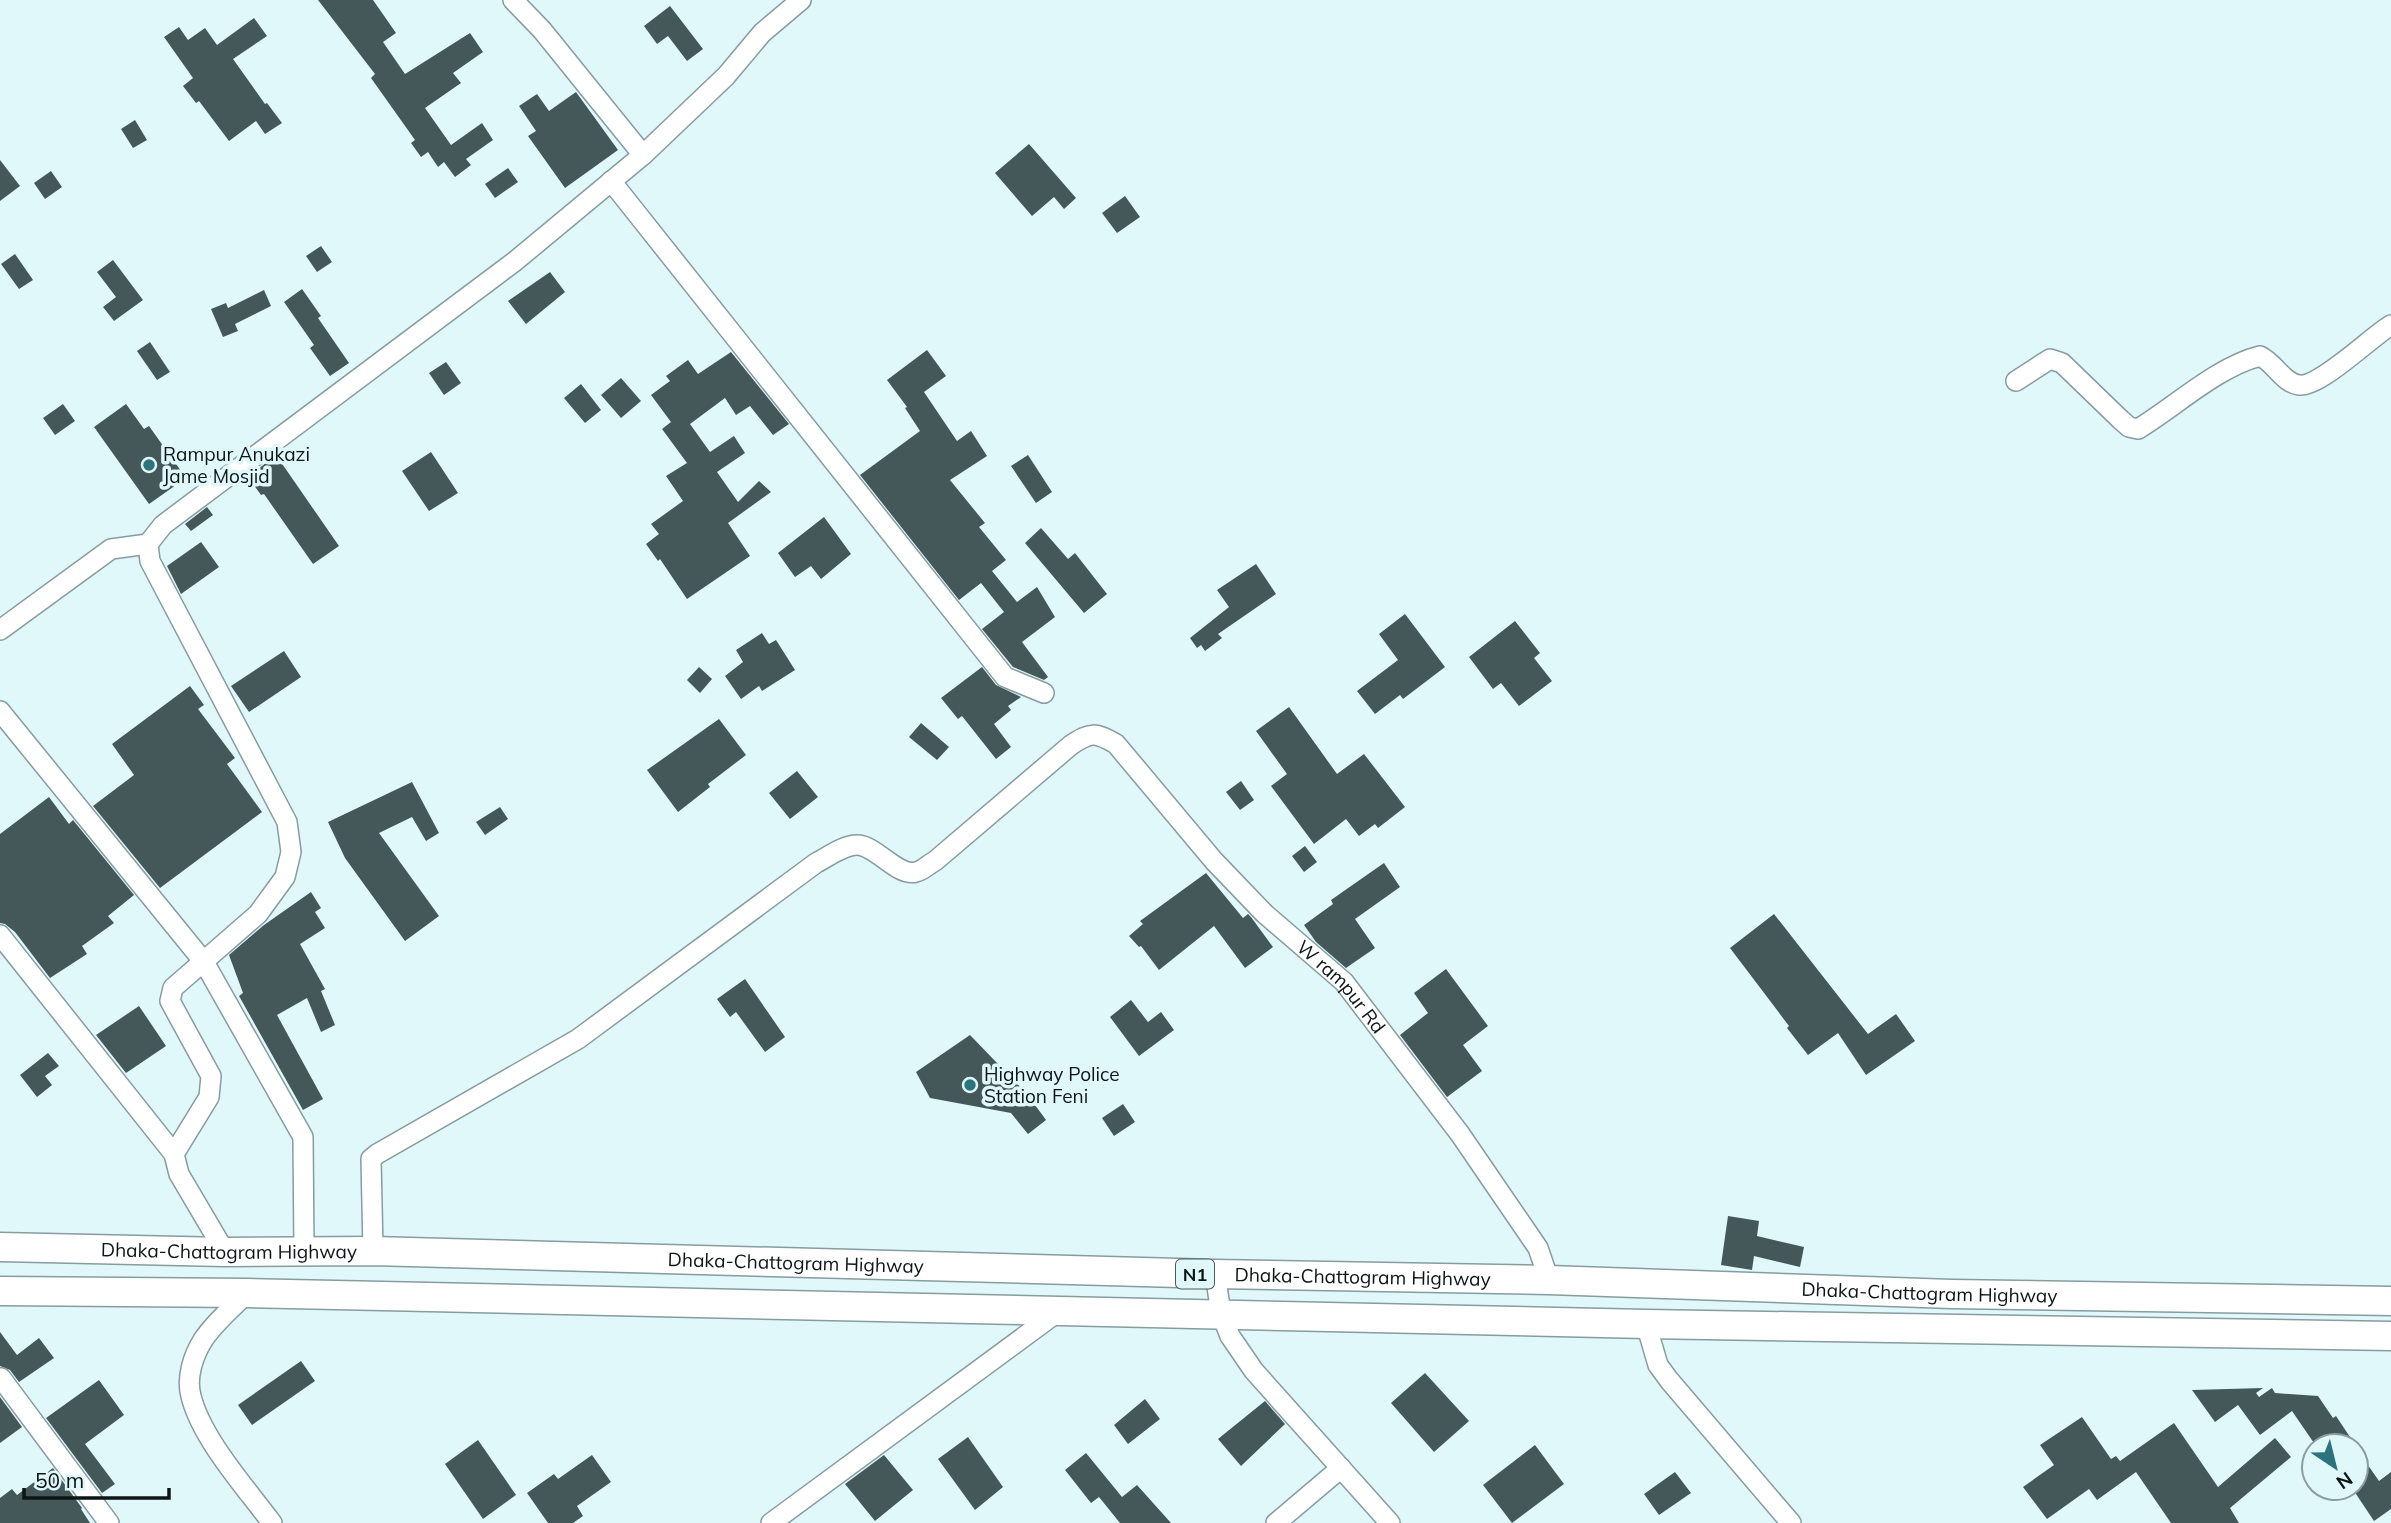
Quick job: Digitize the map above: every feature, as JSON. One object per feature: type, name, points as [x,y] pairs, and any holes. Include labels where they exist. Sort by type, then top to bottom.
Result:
[{"type":"highway","name":"Dhaka-Chattogram Highway","points":[[0,1247],[225,1252],[373,1251],[1215,1274],[1549,1280],[1952,1294],[2391,1301]]},
{"type":"highway","name":"Dhaka-Chattogram Highway","points":[[0,1291],[247,1293],[1646,1324],[2391,1336]]},
{"type":"street","points":[[513,0],[542,30],[643,155]]},
{"type":"street","points":[[0,630],[111,549],[148,544],[163,525],[514,262],[643,155],[726,76],[762,33],[801,0]]},
{"type":"street","points":[[611,181],[1004,677],[1044,692]]},
{"type":"street","points":[[2015,381],[2050,359],[2062,363],[2121,420],[2138,429],[2247,359],[2260,356],[2270,361],[2285,380],[2300,386],[2316,382],[2391,325]]},
{"type":"street","points":[[148,544],[150,561],[287,822],[291,852],[285,877],[258,914],[173,988],[170,1001],[211,1076],[209,1097],[174,1154]]},
{"type":"street","points":[[0,711],[204,962],[303,1137],[304,1250]]},
{"type":"street","name":"W rampur Rd","points":[[373,1251],[371,1159],[377,1154],[578,1039],[816,863],[835,853],[858,845],[875,852],[903,871],[915,873],[935,861],[1071,745],[1087,735],[1103,737],[1116,744],[1214,861],[1265,914],[1344,982],[1460,1134],[1538,1248],[1549,1280]]},
{"type":"street","points":[[0,935],[174,1154],[179,1174],[225,1252]]},
{"type":"street","points":[[1215,1274],[1221,1313],[1230,1336],[1254,1371],[1390,1523]]},
{"type":"street","points":[[247,1293],[203,1340],[190,1370],[190,1395],[204,1428],[272,1523]]},
{"type":"street","points":[[771,1523],[1059,1311]]},
{"type":"street","points":[[1646,1324],[1654,1356],[1663,1373],[1791,1523]]},
{"type":"street","points":[[1,1378],[109,1523]]},
{"type":"street","points":[[1276,1523],[1341,1468]]},
{"type":"building","points":[[318,0],[373,0],[396,33],[383,42],[405,74],[470,33],[483,52],[453,73],[461,83],[425,108],[451,145],[482,123],[493,140],[466,159],[471,165],[455,177],[444,162],[438,167],[428,152],[421,157],[411,143],[415,140],[371,78],[375,74]]},
{"type":"building","points":[[670,6],[703,49],[687,61],[668,36],[657,44],[644,26]]},
{"type":"building","points":[[254,18],[267,36],[233,59],[282,123],[265,134],[256,121],[229,141],[199,101],[196,103],[183,86],[193,78],[164,37],[179,27],[188,40],[205,28],[217,45]]},
{"type":"building","points":[[576,92],[618,150],[565,188],[528,136],[536,131],[519,106],[537,94],[549,111]]},
{"type":"building","points":[[135,120],[147,140],[133,148],[121,129]]},
{"type":"building","points":[[1029,144],[1076,198],[1064,209],[1054,197],[1032,216],[995,173]]},
{"type":"building","points":[[0,160],[20,186],[0,201]]},
{"type":"building","points":[[508,168],[518,182],[495,198],[485,184]]},
{"type":"building","points":[[51,171],[62,187],[45,199],[34,183]]},
{"type":"building","points":[[1125,196],[1140,217],[1117,233],[1102,213]]},
{"type":"building","points":[[321,246],[332,262],[317,272],[306,256]]},
{"type":"building","points":[[15,254],[33,280],[19,289],[1,264]]},
{"type":"building","points":[[113,260],[143,300],[114,321],[103,307],[116,297],[97,272]]},
{"type":"building","points":[[550,272],[565,292],[526,324],[508,301]]},
{"type":"building","points":[[302,289],[349,363],[330,376],[310,348],[314,345],[284,302]]},
{"type":"building","points":[[264,290],[271,306],[235,324],[238,331],[223,337],[211,309],[226,303],[228,308]]},
{"type":"building","points":[[150,342],[170,372],[157,380],[137,351]]},
{"type":"building","points":[[927,350],[946,376],[924,392],[957,441],[971,431],[987,456],[950,480],[985,523],[979,527],[1006,560],[992,571],[1017,602],[1037,587],[1055,617],[1022,642],[1048,677],[1044,680],[1013,667],[982,629],[1004,612],[981,583],[959,600],[860,475],[920,431],[905,408],[907,407],[887,380]]},
{"type":"building","points":[[731,352],[789,424],[773,435],[750,406],[736,415],[725,398],[690,424],[710,452],[734,436],[745,453],[717,472],[738,502],[759,481],[771,492],[728,523],[750,556],[687,599],[660,559],[658,561],[646,544],[659,534],[651,524],[683,501],[666,476],[687,463],[662,429],[671,422],[651,395],[670,381],[666,376],[688,360],[698,374]]},
{"type":"building","points":[[446,362],[461,383],[444,395],[429,373]]},
{"type":"building","points":[[621,378],[641,401],[621,418],[601,395]]},
{"type":"building","points":[[581,384],[601,410],[585,423],[564,398]]},
{"type":"building","points":[[63,404],[75,421],[55,435],[43,418]]},
{"type":"building","name":"Rampur Anukazi Jame Mosjid","points":[[126,404],[144,429],[149,426],[186,478],[149,504],[94,427]]},
{"type":"building","points":[[431,452],[458,493],[429,511],[402,471]]},
{"type":"building","points":[[276,455],[339,546],[313,564],[264,494],[261,495],[248,477]]},
{"type":"building","points":[[1028,455],[1052,492],[1036,503],[1011,466]]},
{"type":"building","points":[[207,507],[213,515],[191,531],[185,524]]},
{"type":"building","points":[[824,517],[851,554],[821,579],[811,566],[795,577],[778,553]]},
{"type":"building","points":[[1041,528],[1068,559],[1075,553],[1107,594],[1084,613],[1025,543]]},
{"type":"building","points":[[201,542],[219,567],[181,594],[167,566]]},
{"type":"building","points":[[1256,564],[1276,594],[1218,634],[1222,638],[1205,651],[1201,645],[1197,648],[1190,638],[1229,607],[1217,590]]},
{"type":"building","points":[[1405,614],[1445,667],[1403,699],[1400,695],[1375,714],[1357,691],[1398,660],[1379,634]]},
{"type":"building","points":[[1515,621],[1540,653],[1534,658],[1552,681],[1519,706],[1501,683],[1493,689],[1469,657]]},
{"type":"building","points":[[762,633],[769,644],[776,640],[795,670],[762,691],[759,686],[741,699],[725,676],[743,662],[736,650]]},
{"type":"building","points":[[284,651],[301,677],[249,712],[231,686]]},
{"type":"building","points":[[699,667],[712,679],[700,693],[687,680]]},
{"type":"building","points":[[982,667],[996,685],[1021,697],[1008,706],[1011,710],[994,724],[1011,747],[996,759],[962,716],[958,719],[941,698]]},
{"type":"building","points":[[190,686],[204,705],[198,709],[235,758],[227,764],[262,812],[160,888],[93,806],[134,775],[112,744]]},
{"type":"building","points":[[1289,707],[1337,774],[1364,754],[1405,807],[1378,828],[1375,824],[1359,836],[1346,819],[1314,844],[1271,786],[1287,774],[1256,731]]},
{"type":"building","points":[[719,719],[746,755],[708,784],[710,787],[678,812],[647,770]]},
{"type":"building","points":[[921,723],[949,747],[937,760],[909,737]]},
{"type":"building","points":[[797,771],[818,797],[790,819],[769,793]]},
{"type":"building","points":[[1241,781],[1254,800],[1240,810],[1226,792]]},
{"type":"building","points":[[412,782],[439,833],[426,841],[412,817],[379,833],[439,916],[405,941],[345,858],[328,822]]},
{"type":"building","points":[[49,797],[69,824],[73,820],[134,895],[108,916],[114,923],[82,946],[87,954],[50,978],[15,932],[0,923],[0,834]]},
{"type":"building","points":[[500,807],[508,819],[485,835],[476,822]]},
{"type":"building","points":[[1305,846],[1317,862],[1304,872],[1292,856]]},
{"type":"building","points":[[1384,863],[1400,887],[1355,919],[1375,948],[1346,968],[1316,942],[1304,925],[1333,904],[1331,900]]},
{"type":"building","points":[[1206,873],[1243,918],[1248,914],[1251,917],[1273,947],[1245,968],[1214,926],[1159,970],[1141,946],[1129,936],[1143,924],[1140,921]]},
{"type":"building","points":[[311,892],[321,908],[315,912],[325,928],[300,944],[325,989],[321,991],[335,1025],[321,1032],[307,998],[277,1015],[323,1099],[303,1110],[239,996],[243,993],[229,955],[264,925]]},
{"type":"building","points":[[1774,914],[1868,1034],[1896,1014],[1915,1041],[1866,1075],[1838,1033],[1808,1055],[1730,948]]},
{"type":"building","points":[[1446,969],[1488,1026],[1463,1045],[1482,1071],[1447,1097],[1400,1035],[1428,1013],[1414,993]]},
{"type":"building","points":[[745,979],[785,1037],[765,1052],[736,1012],[730,1017],[717,999]]},
{"type":"building","points":[[1131,1000],[1148,1022],[1161,1012],[1174,1030],[1139,1056],[1110,1017]]},
{"type":"building","points":[[139,1006],[166,1046],[126,1073],[96,1035]]},
{"type":"building","name":"Highway Police Station Feni","points":[[970,1035],[1027,1094],[1046,1120],[1028,1134],[1011,1113],[930,1098],[916,1072]]},
{"type":"building","points":[[48,1053],[59,1066],[45,1076],[52,1085],[37,1097],[20,1075]]},
{"type":"building","points":[[1123,1104],[1135,1122],[1114,1136],[1102,1118]]},
{"type":"building","points":[[1728,1216],[1759,1221],[1757,1236],[1804,1247],[1800,1267],[1754,1256],[1752,1270],[1721,1265]]},
{"type":"building","points":[[0,1332],[17,1355],[39,1338],[54,1358],[19,1382],[10,1370],[0,1366]]},
{"type":"building","points":[[301,1361],[315,1381],[252,1425],[238,1405]]},
{"type":"building","points":[[1425,1373],[1469,1421],[1434,1452],[1391,1403]]},
{"type":"building","points":[[99,1380],[124,1415],[85,1444],[115,1484],[102,1493],[46,1418]]},
{"type":"building","points":[[2263,1388],[2256,1393],[2259,1397],[2272,1388],[2275,1393],[2318,1396],[2347,1432],[2306,1432],[2292,1411],[2260,1435],[2238,1405],[2215,1422],[2192,1390]]},
{"type":"building","points":[[0,1397],[22,1427],[0,1443]]},
{"type":"building","points":[[1145,1399],[1160,1419],[1128,1444],[1114,1425]]},
{"type":"building","points":[[1265,1401],[1285,1424],[1241,1466],[1218,1439]]},
{"type":"building","points":[[2082,1417],[2111,1459],[2116,1456],[2120,1461],[2174,1423],[2218,1487],[2275,1438],[2291,1457],[2230,1508],[2239,1523],[2171,1523],[2136,1472],[2097,1500],[2089,1489],[2047,1519],[2023,1487],[2054,1465],[2040,1445]]},
{"type":"building","points":[[968,1437],[1003,1487],[975,1510],[938,1459]]},
{"type":"building","points":[[478,1440],[516,1495],[483,1519],[445,1464]]},
{"type":"building","points":[[1535,1445],[1564,1484],[1512,1523],[1483,1485]]},
{"type":"building","points":[[1086,1453],[1122,1497],[1137,1485],[1171,1523],[1120,1523],[1099,1497],[1091,1503],[1065,1470]]},
{"type":"building","points":[[592,1455],[611,1482],[577,1506],[583,1516],[573,1523],[548,1523],[527,1493],[554,1474],[558,1479]]},
{"type":"building","points":[[884,1455],[913,1490],[875,1521],[845,1484]]},
{"type":"building","points":[[53,1468],[90,1523],[0,1523],[0,1498],[12,1489],[17,1495]]},
{"type":"building","points":[[2370,1468],[2379,1481],[2391,1472],[2391,1509],[2374,1521],[2361,1502],[2370,1502]]},
{"type":"building","points":[[1675,1472],[1691,1493],[1659,1515],[1644,1494]]},
{"type":"place","name":"Rampur Anukazi Jame Mosjid","points":[[149,465]]},
{"type":"place","name":"Highway Police Station Feni","points":[[970,1085]]}]
